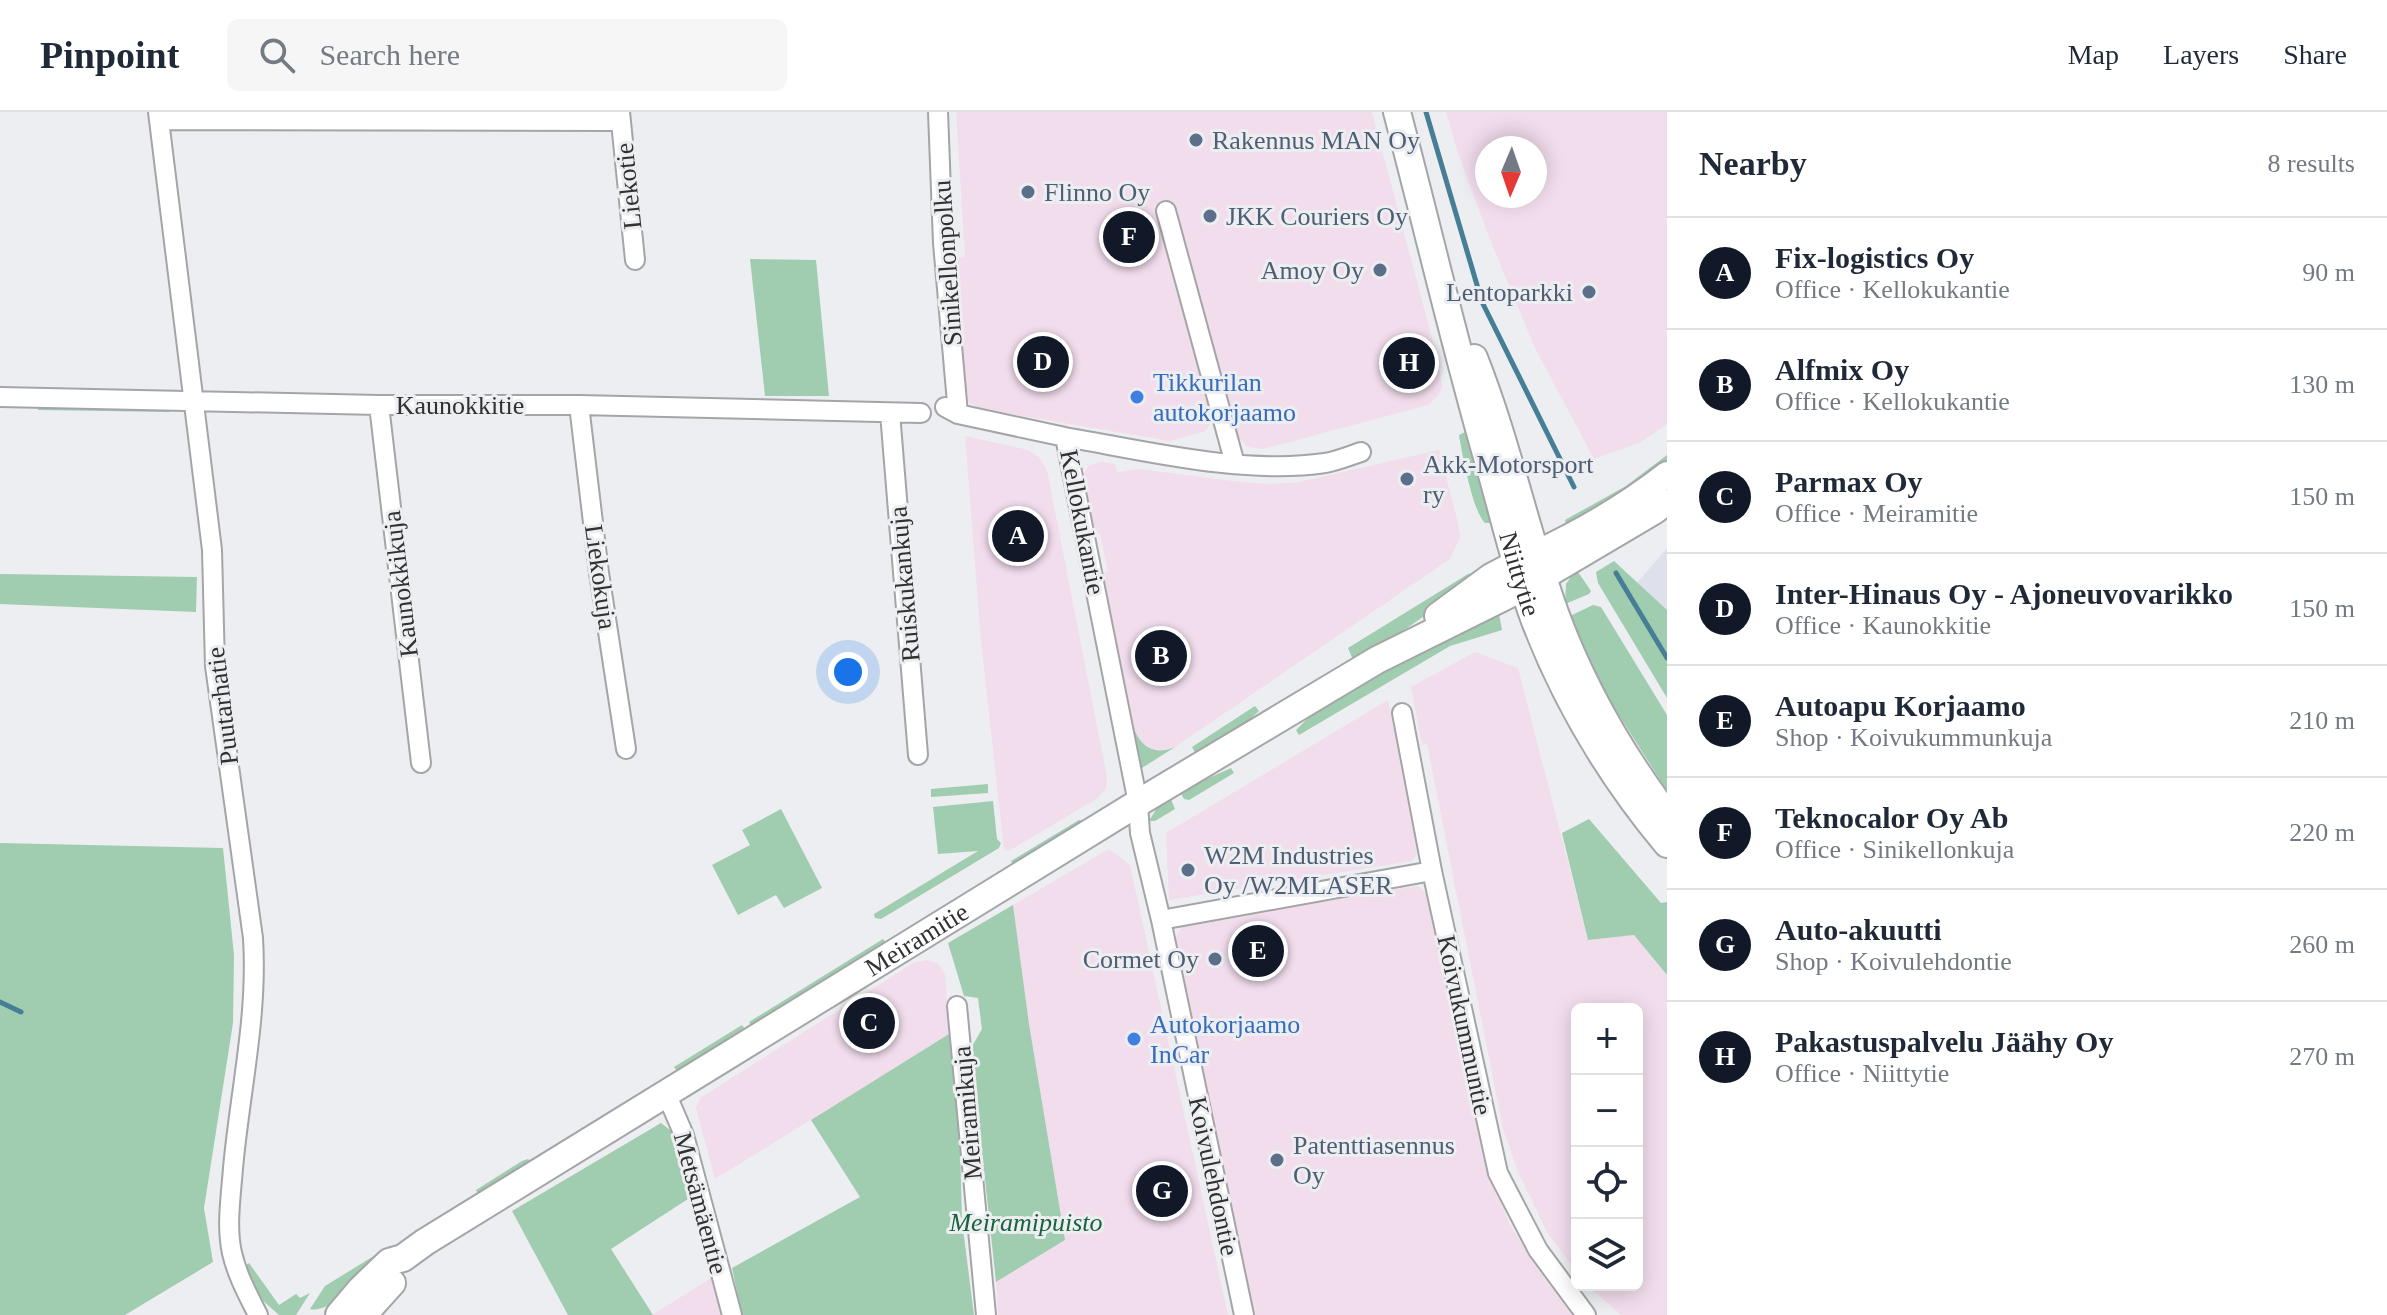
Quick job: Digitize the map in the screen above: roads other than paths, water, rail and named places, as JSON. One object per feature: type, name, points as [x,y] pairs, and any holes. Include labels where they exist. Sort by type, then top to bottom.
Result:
[{"type":"main road","name":"Niittytie","points":[[1397,112],[1439,273],[1488,395],[1530,570],[1536,622],[1563,685],[1594,743],[1625,790],[1667,844]]},
{"type":"main road","name":"Niittytie","points":[[1530,570],[1555,613],[1584,681],[1639,778],[1667,815]]},
{"type":"main road","name":"Meiramitie","points":[[339,1315],[389,1262],[403,1258],[666,1093],[1392,650],[1491,577],[1530,570]]},
{"type":"main road","name":"Meiramitie","points":[[363,1315],[399,1275],[403,1258]]},
{"type":"street","name":"Sinikellonpolku","points":[[938,112],[952,411],[1065,437]]},
{"type":"street","points":[[158,116],[621,117]]},
{"type":"street","name":"Puutarhatie","points":[[158,116],[212,550],[215,666],[253,938],[255,975],[252,1026],[237,1125],[229,1217],[231,1252],[239,1277],[258,1315]]},
{"type":"street","name":"Liekotie","points":[[621,117],[635,260]]},
{"type":"street","points":[[1166,211],[1235,464]]},
{"type":"street","name":"Kaunokkitie","points":[[0,397],[921,413]]},
{"type":"street","name":"Kaunokkikuja","points":[[379,405],[421,763]]},
{"type":"street","name":"Liekokuja","points":[[579,405],[599,573],[626,749]]},
{"type":"street","name":"Ruiskukankuja","points":[[890,413],[918,755]]},
{"type":"street","name":"Kellokukantie","points":[[1138,803],[1065,437],[1235,464],[1297,466],[1328,462],[1361,452]]},
{"type":"street","points":[[1530,570],[1575,534],[1632,501],[1667,474]]},
{"type":"street","points":[[1530,570],[1654,512],[1667,502]]},
{"type":"street","name":"Koivukummuntie","points":[[1402,713],[1432,871],[1498,1173],[1538,1250],[1586,1315]]},
{"type":"street","name":"Koivulehdontie","points":[[1138,803],[1140,833],[1244,1315]]},
{"type":"street","points":[[1161,920],[1432,871]]},
{"type":"street","name":"Meiramikuja","points":[[957,1006],[986,1315]]},
{"type":"street","name":"Metsämäentie","points":[[666,1093],[684,1135],[732,1315]]},
{"type":"street","points":[[249,1297],[273,1315]]},
{"type":"waterway","points":[[1426,112],[1482,302],[1574,487]]},
{"type":"waterway","points":[[1616,573],[1667,658]]},
{"type":"waterway","points":[[0,1002],[21,1012]]},
{"type":"place","name":"Rakennus MAN Oy","points":[[1196,140]]},
{"type":"place","name":"Flinno Oy","points":[[1028,192]]},
{"type":"place","name":"JKK Couriers Oy","points":[[1210,216]]},
{"type":"place","name":"Teknocalor Oy Ab","points":[[1129,237]]},
{"type":"place","name":"Amoy Oy","points":[[1380,270]]},
{"type":"place","name":"Lentoparkki","points":[[1589,292]]},
{"type":"place","name":"Inter-Hinaus Oy - Ajoneuvovarikko","points":[[1043,362]]},
{"type":"place","name":"Pakastuspalvelu Jäähy Oy","points":[[1409,363]]},
{"type":"place","name":"Tikkurilan autokorjaamo","points":[[1137,397]]},
{"type":"place","name":"Akk-Motorsport ry","points":[[1407,479]]},
{"type":"place","name":"Fix-logistics Oy","points":[[1018,536]]},
{"type":"place","name":"Alfmix Oy","points":[[1161,656]]},
{"type":"place","name":"W2M Industries Oy /W2MLASER","points":[[1188,870]]},
{"type":"place","name":"Autoapu Korjaamo","points":[[1258,951]]},
{"type":"place","name":"Cormet Oy","points":[[1215,959]]},
{"type":"place","name":"Parmax Oy","points":[[869,1023]]},
{"type":"place","name":"Autokorjaamo InCar","points":[[1134,1039]]},
{"type":"place","name":"Patenttiasennus Oy","points":[[1277,1160]]},
{"type":"place","name":"Auto-akuutti","points":[[1162,1191]]},
{"type":"park label","name":"Meiramipuisto","points":[[1026,1222]]}]
